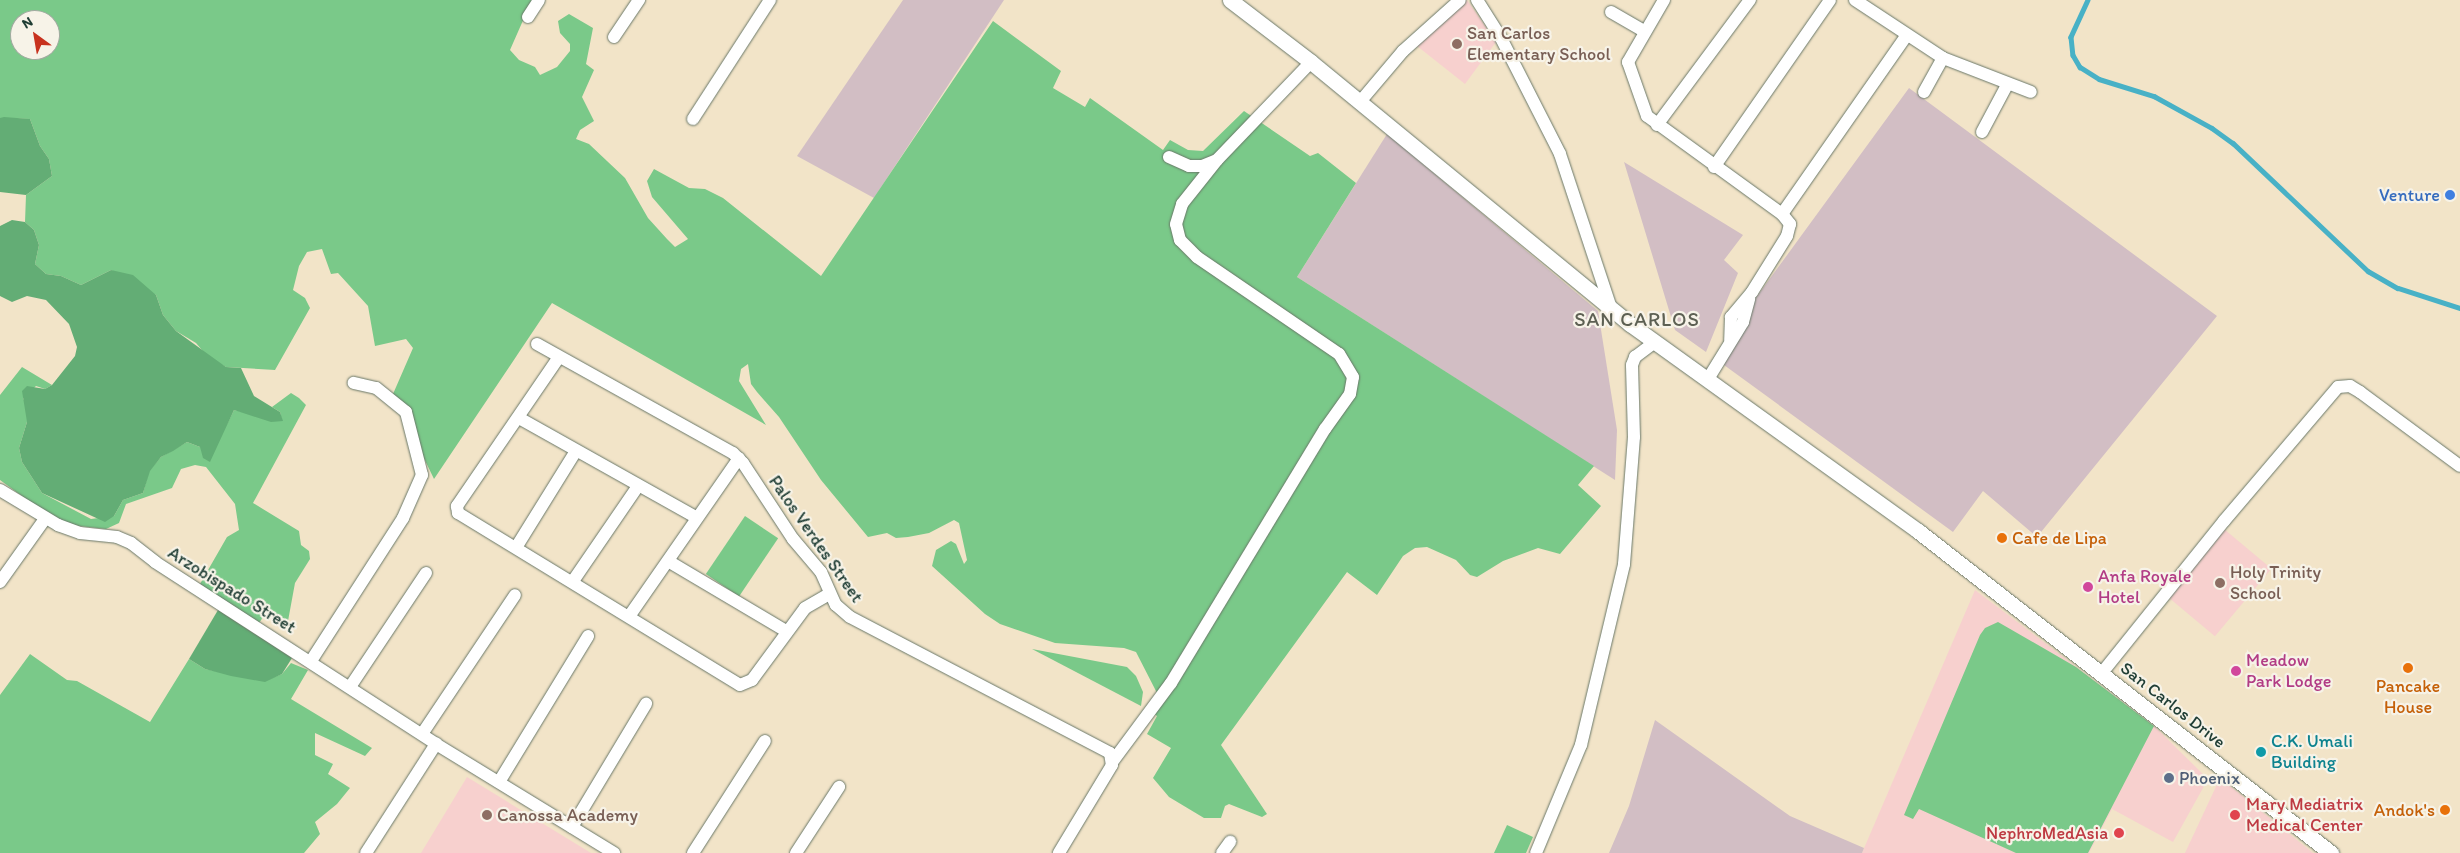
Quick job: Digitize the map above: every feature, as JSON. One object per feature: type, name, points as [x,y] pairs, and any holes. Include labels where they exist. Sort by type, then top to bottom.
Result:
[{"type":"street","points":[[528,17],[539,0]]},
{"type":"street","points":[[614,37],[639,0]]},
{"type":"street","points":[[693,119],[770,0]]},
{"type":"street","name":"San Carlos Drive","points":[[1230,0],[1311,62],[1611,308],[1655,342],[1918,531],[2331,853]]},
{"type":"street","points":[[1359,103],[1399,56],[1460,0]]},
{"type":"street","points":[[1476,0],[1501,38],[1560,154],[1611,308]]},
{"type":"street","points":[[1664,0],[1628,62],[1628,70],[1647,116],[1714,167],[1782,214],[1790,224],[1790,231],[1752,292],[1743,322],[1730,340],[1708,379]]},
{"type":"street","points":[[1657,125],[1750,0]]},
{"type":"street","points":[[1714,167],[1830,0]]},
{"type":"street","points":[[1855,0],[1943,58],[2007,85],[2031,92]]},
{"type":"street","points":[[1611,12],[1645,32]]},
{"type":"street","points":[[1782,214],[1907,35]]},
{"type":"street","points":[[1924,92],[1943,58]]},
{"type":"street","points":[[1060,853],[1113,760],[1172,683],[1325,429],[1350,394],[1353,377],[1339,354],[1198,257],[1180,240],[1176,224],[1182,204],[1217,160],[1311,62]]},
{"type":"street","points":[[1982,132],[2007,85]]},
{"type":"street","points":[[1168,157],[1189,166],[1202,166],[1217,160]]},
{"type":"street","points":[[1536,853],[1584,735],[1624,564],[1634,437],[1632,365],[1634,357],[1655,342]]},
{"type":"street","name":"Palos Verdes Street","points":[[537,344],[739,458],[793,539],[821,572],[829,594],[841,610],[859,623],[1106,750],[1113,760]]},
{"type":"street","points":[[559,357],[456,509],[460,515],[517,546],[740,685],[752,680],[786,631],[811,604],[829,594]]},
{"type":"street","points":[[311,661],[403,518],[422,475],[406,412],[376,388],[354,383]]},
{"type":"street","points":[[2101,674],[2224,521],[2338,387],[2350,386],[2360,392],[2460,466]]},
{"type":"street","points":[[519,418],[697,518]]},
{"type":"street","points":[[517,546],[576,451]]},
{"type":"street","points":[[630,615],[739,458]]},
{"type":"street","points":[[573,582],[638,486]]},
{"type":"street","name":"Arzobispado Street","points":[[0,490],[45,519],[80,533],[125,540],[155,562],[311,661],[436,744],[614,853]]},
{"type":"street","points":[[0,582],[45,519]]},
{"type":"street","points":[[668,561],[786,631]]},
{"type":"street","points":[[350,687],[426,572]]},
{"type":"street","points":[[422,734],[515,595]]},
{"type":"street","points":[[499,782],[588,636]]},
{"type":"street","points":[[572,827],[646,704]]},
{"type":"street","points":[[693,853],[766,741]]},
{"type":"street","points":[[366,853],[436,744]]},
{"type":"street","points":[[796,853],[839,787]]},
{"type":"street","points":[[1222,853],[1230,842]]},
{"type":"shaded area","points":[[903,0],[1004,0],[874,198],[797,156]]},
{"type":"shaded area","name":"San Carlos Elementary School","points":[[1467,0],[1496,42],[1465,84],[1417,46]]},
{"type":"shaded area","points":[[1909,88],[2217,316],[2037,537],[1983,491],[1953,532],[1724,365],[1747,310]]},
{"type":"shaded area","points":[[1387,134],[1598,311],[1617,430],[1615,480],[1297,277]]},
{"type":"shaded area","points":[[1624,162],[1743,235],[1724,260],[1738,273],[1706,352],[1675,330]]},
{"type":"shaded area","name":"Holy Trinity School","points":[[2224,529],[2271,569],[2215,636],[2167,596]]},
{"type":"shaded area","points":[[1975,590],[2154,726],[2208,779],[2173,842],[2112,809],[2089,853],[1862,853]]},
{"type":"shaded area","points":[[1655,720],[1790,816],[1864,848],[1862,853],[1609,853],[1629,806]]},
{"type":"shaded area","name":"Canossa Academy","points":[[467,777],[591,853],[421,853]]},
{"type":"shaded area","name":"Mary Mediatrix Medical Center","points":[[2220,778],[2313,853],[2185,853]]},
{"type":"green space","points":[[0,0],[532,0],[510,50],[519,60],[535,67],[540,75],[557,67],[570,51],[570,44],[560,33],[558,21],[569,14],[593,28],[586,64],[594,70],[582,97],[594,121],[580,130],[576,139],[589,144],[625,178],[648,218],[675,247],[688,239],[652,197],[647,181],[654,169],[689,188],[705,189],[723,198],[821,276],[993,21],[1061,71],[1053,88],[1085,107],[1090,98],[1163,150],[1170,140],[1188,150],[1203,151],[1244,111],[1310,156],[1318,153],[1356,183],[1297,277],[1594,466],[1578,485],[1601,506],[1560,554],[1538,548],[1503,561],[1477,577],[1470,575],[1456,560],[1427,547],[1415,548],[1403,556],[1377,595],[1347,572],[1221,745],[1267,814],[1262,817],[1229,804],[1225,806],[1221,818],[1204,818],[1169,797],[1153,778],[1171,748],[1147,734],[1157,716],[1152,712],[1157,693],[1136,652],[1124,648],[1055,643],[1000,624],[985,614],[932,566],[936,550],[951,541],[956,544],[964,564],[967,560],[959,523],[954,520],[929,533],[896,538],[887,533],[868,537],[821,480],[779,417],[751,384],[748,364],[741,369],[739,381],[766,425],[552,303],[434,479],[393,394],[413,348],[406,339],[375,346],[368,306],[338,273],[331,274],[322,249],[307,252],[299,266],[293,290],[305,298],[310,308],[275,370],[226,367],[208,357],[196,343],[176,331],[163,315],[156,295],[111,270],[81,285],[61,276],[46,274],[35,264],[39,245],[34,230],[25,222],[26,195],[52,176],[49,159],[40,146],[30,119],[0,118]]},
{"type":"green space","points":[[0,118],[30,119],[40,146],[49,159],[52,176],[26,195],[0,192]]},
{"type":"green space","points":[[12,220],[25,222],[34,230],[39,245],[35,264],[46,274],[61,276],[81,285],[111,270],[133,275],[156,295],[163,315],[176,331],[226,367],[241,368],[254,396],[280,412],[283,421],[271,422],[234,410],[210,462],[203,458],[200,447],[187,442],[161,457],[150,471],[143,493],[123,500],[114,516],[105,522],[42,493],[22,462],[19,448],[27,422],[22,391],[27,386],[45,389],[52,385],[75,356],[77,347],[69,324],[46,300],[27,296],[12,302],[0,296],[0,226]]},
{"type":"green space","points":[[22,367],[52,385],[45,389],[36,386],[23,398],[28,410],[27,422],[19,448],[22,462],[42,493],[91,519],[114,516],[123,500],[143,493],[149,471],[161,457],[187,442],[200,447],[227,424],[234,410],[282,421],[280,412],[272,407],[291,393],[299,398],[306,405],[253,503],[299,531],[301,545],[309,551],[310,559],[295,583],[288,621],[268,610],[259,623],[200,584],[227,537],[239,530],[235,504],[206,467],[195,465],[181,469],[172,488],[126,504],[119,523],[106,529],[70,525],[48,515],[0,480],[0,395]]},
{"type":"green space","points":[[745,516],[778,538],[739,596],[706,574]]},
{"type":"green space","points":[[218,610],[292,658],[282,674],[265,682],[205,669],[189,659]]},
{"type":"green space","points":[[1998,622],[2076,667],[2154,726],[2088,853],[2016,853],[1919,809],[1913,819],[1904,815],[1980,635],[1985,628]]},
{"type":"green space","points":[[1032,649],[1127,667],[1136,676],[1143,692],[1141,706]]},
{"type":"green space","points":[[30,654],[67,680],[77,681],[150,722],[189,659],[205,669],[264,681],[282,674],[291,663],[308,670],[291,699],[372,748],[365,756],[315,733],[315,755],[333,764],[328,774],[350,788],[337,804],[315,822],[320,834],[304,853],[0,853],[0,695]]},
{"type":"green space","points":[[1507,825],[1533,837],[1526,853],[1494,853]]},
{"type":"waterway","points":[[2088,0],[2071,37],[2073,55],[2080,67],[2099,79],[2154,96],[2212,128],[2233,143],[2368,271],[2398,288],[2460,308]]},
{"type":"place","name":"San Carlos Elementary School","points":[[1457,44]]},
{"type":"place","name":"Venture","points":[[2450,195]]},
{"type":"place","name":"Cafe de Lipa","points":[[2002,538]]},
{"type":"place","name":"Holy Trinity School","points":[[2220,583]]},
{"type":"place","name":"Anfa Royale Hotel","points":[[2088,587]]},
{"type":"place","name":"Pancake House","points":[[2408,668]]},
{"type":"place","name":"Meadow Park Lodge","points":[[2236,671]]},
{"type":"place","name":"C.K. Umali Building","points":[[2261,752]]},
{"type":"place","name":"Phoenix","points":[[2169,778]]},
{"type":"place","name":"Andok's","points":[[2445,810]]},
{"type":"place","name":"Canossa Academy","points":[[487,815]]},
{"type":"place","name":"Mary Mediatrix Medical Center","points":[[2235,815]]},
{"type":"place","name":"NephroMedAsia","points":[[2119,833]]},
{"type":"district","name":"SAN CARLOS","points":[[1637,319]]}]
